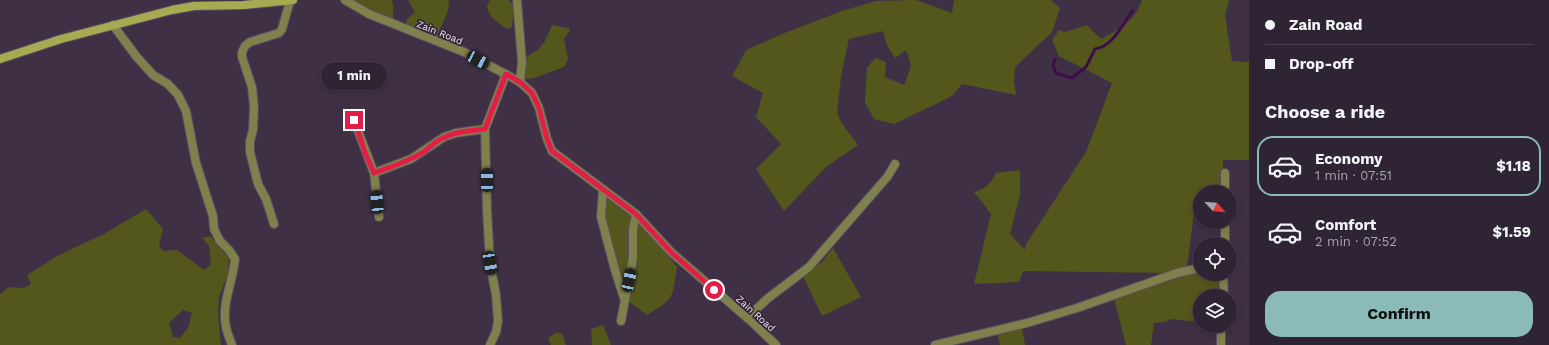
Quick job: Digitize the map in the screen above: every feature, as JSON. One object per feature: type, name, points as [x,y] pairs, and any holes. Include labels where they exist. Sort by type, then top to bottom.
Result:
[{"type":"main road","points":[[0,59],[61,40],[172,10],[194,6],[244,5],[291,0]]},
{"type":"street","points":[[274,224],[266,199],[258,184],[250,152],[254,107],[252,88],[242,57],[242,52],[245,46],[250,42],[279,33],[282,29],[291,0]]},
{"type":"street","name":"Zain Road","points":[[345,0],[358,9],[464,52],[520,82],[532,93],[539,108],[547,139],[552,151],[636,214],[671,252],[776,345]]},
{"type":"street","points":[[517,0],[522,62],[520,82]]},
{"type":"street","points":[[114,26],[136,56],[153,75],[168,84],[178,95],[186,111],[196,163],[213,216],[214,229],[220,241],[235,259],[234,273],[225,306],[226,327],[232,345]]},
{"type":"street","points":[[490,345],[496,332],[498,321],[496,295],[490,263],[485,129],[506,74]]},
{"type":"street","points":[[354,120],[374,173],[379,217]]},
{"type":"street","points":[[374,173],[411,159],[444,137],[456,133],[485,129]]},
{"type":"street","points":[[747,318],[767,299],[809,267],[888,176],[895,164]]},
{"type":"street","points":[[1225,173],[1225,185]]},
{"type":"street","points":[[602,189],[601,217],[624,298]]},
{"type":"street","points":[[621,321],[624,298],[633,258],[633,229],[636,214]]},
{"type":"street","points":[[936,345],[1027,323],[1077,308],[1177,273],[1193,269]]},
{"type":"street","points":[[1221,333],[1221,345]]},
{"type":"shaded area","points":[[351,0],[392,0],[393,19],[385,20]]},
{"type":"shaded area","points":[[408,0],[449,0],[448,11],[436,38],[407,27],[406,20],[415,12]]},
{"type":"shaded area","points":[[490,0],[509,0],[514,5],[512,27],[508,29],[492,17],[487,6]]},
{"type":"shaded area","points":[[916,0],[952,13],[954,0],[1051,0],[1060,8],[1052,32],[1015,67],[1014,81],[1016,95],[962,84],[953,95],[894,124],[874,119],[865,102],[867,68],[875,58],[886,62],[885,77],[904,85],[911,66],[906,50],[895,58],[887,45],[883,31],[849,39],[841,77],[837,113],[841,122],[858,145],[826,167],[784,211],[756,169],[781,144],[756,117],[763,93],[732,76],[746,50],[782,34],[842,11],[876,1]]},
{"type":"shaded area","points":[[1142,0],[1229,0],[1225,15],[1232,61],[1249,62],[1249,160],[1223,160],[1222,185],[1193,185],[1193,221],[1187,266],[1166,273],[1023,271],[1019,282],[974,284],[991,214],[974,192],[988,185],[996,173],[1020,170],[1020,195],[1010,234],[1025,250],[1026,244],[1086,152],[1112,83],[1059,56],[1052,40],[1059,30],[1065,32],[1087,25],[1101,39],[1126,24],[1139,8]]},
{"type":"shaded area","points":[[552,25],[568,28],[570,30],[564,39],[568,59],[564,67],[534,78],[525,79],[522,68],[528,56],[539,49],[545,41]]},
{"type":"shaded area","points":[[611,195],[642,223],[677,267],[671,297],[663,305],[647,315],[627,300],[630,284],[615,270],[604,225],[606,200]]},
{"type":"shaded area","points":[[146,209],[163,229],[159,246],[163,251],[177,250],[204,270],[211,264],[209,246],[202,238],[210,236],[229,258],[228,273],[219,297],[218,313],[221,345],[0,345],[0,294],[9,287],[24,288],[31,284],[27,275],[59,255],[104,234]],"holes":[[[183,310],[192,313],[188,328],[180,338],[173,337],[169,323]]]},
{"type":"shaded area","points":[[833,248],[861,297],[822,316],[803,276],[822,262]]},
{"type":"shaded area","points":[[1193,271],[1193,281],[1219,281],[1218,289],[1193,289],[1193,321],[1172,319],[1154,323],[1151,345],[1126,345],[1114,298],[1180,274]]},
{"type":"shaded area","points":[[603,325],[611,345],[592,345],[591,329]]},
{"type":"shaded area","points":[[1022,327],[1025,345],[1000,345],[997,333]]},
{"type":"shaded area","points":[[557,332],[563,335],[566,345],[551,345],[548,338]]},
{"type":"waterway","points":[[1055,59],[1053,66],[1056,73],[1072,78],[1086,67],[1095,49],[1107,44],[1117,34],[1133,10]]},
{"type":"route","points":[[354,120],[374,173],[411,159],[444,137],[456,133],[485,129],[506,74],[520,82],[532,93],[539,108],[547,139],[552,151],[636,214],[671,252],[714,290]]}]
